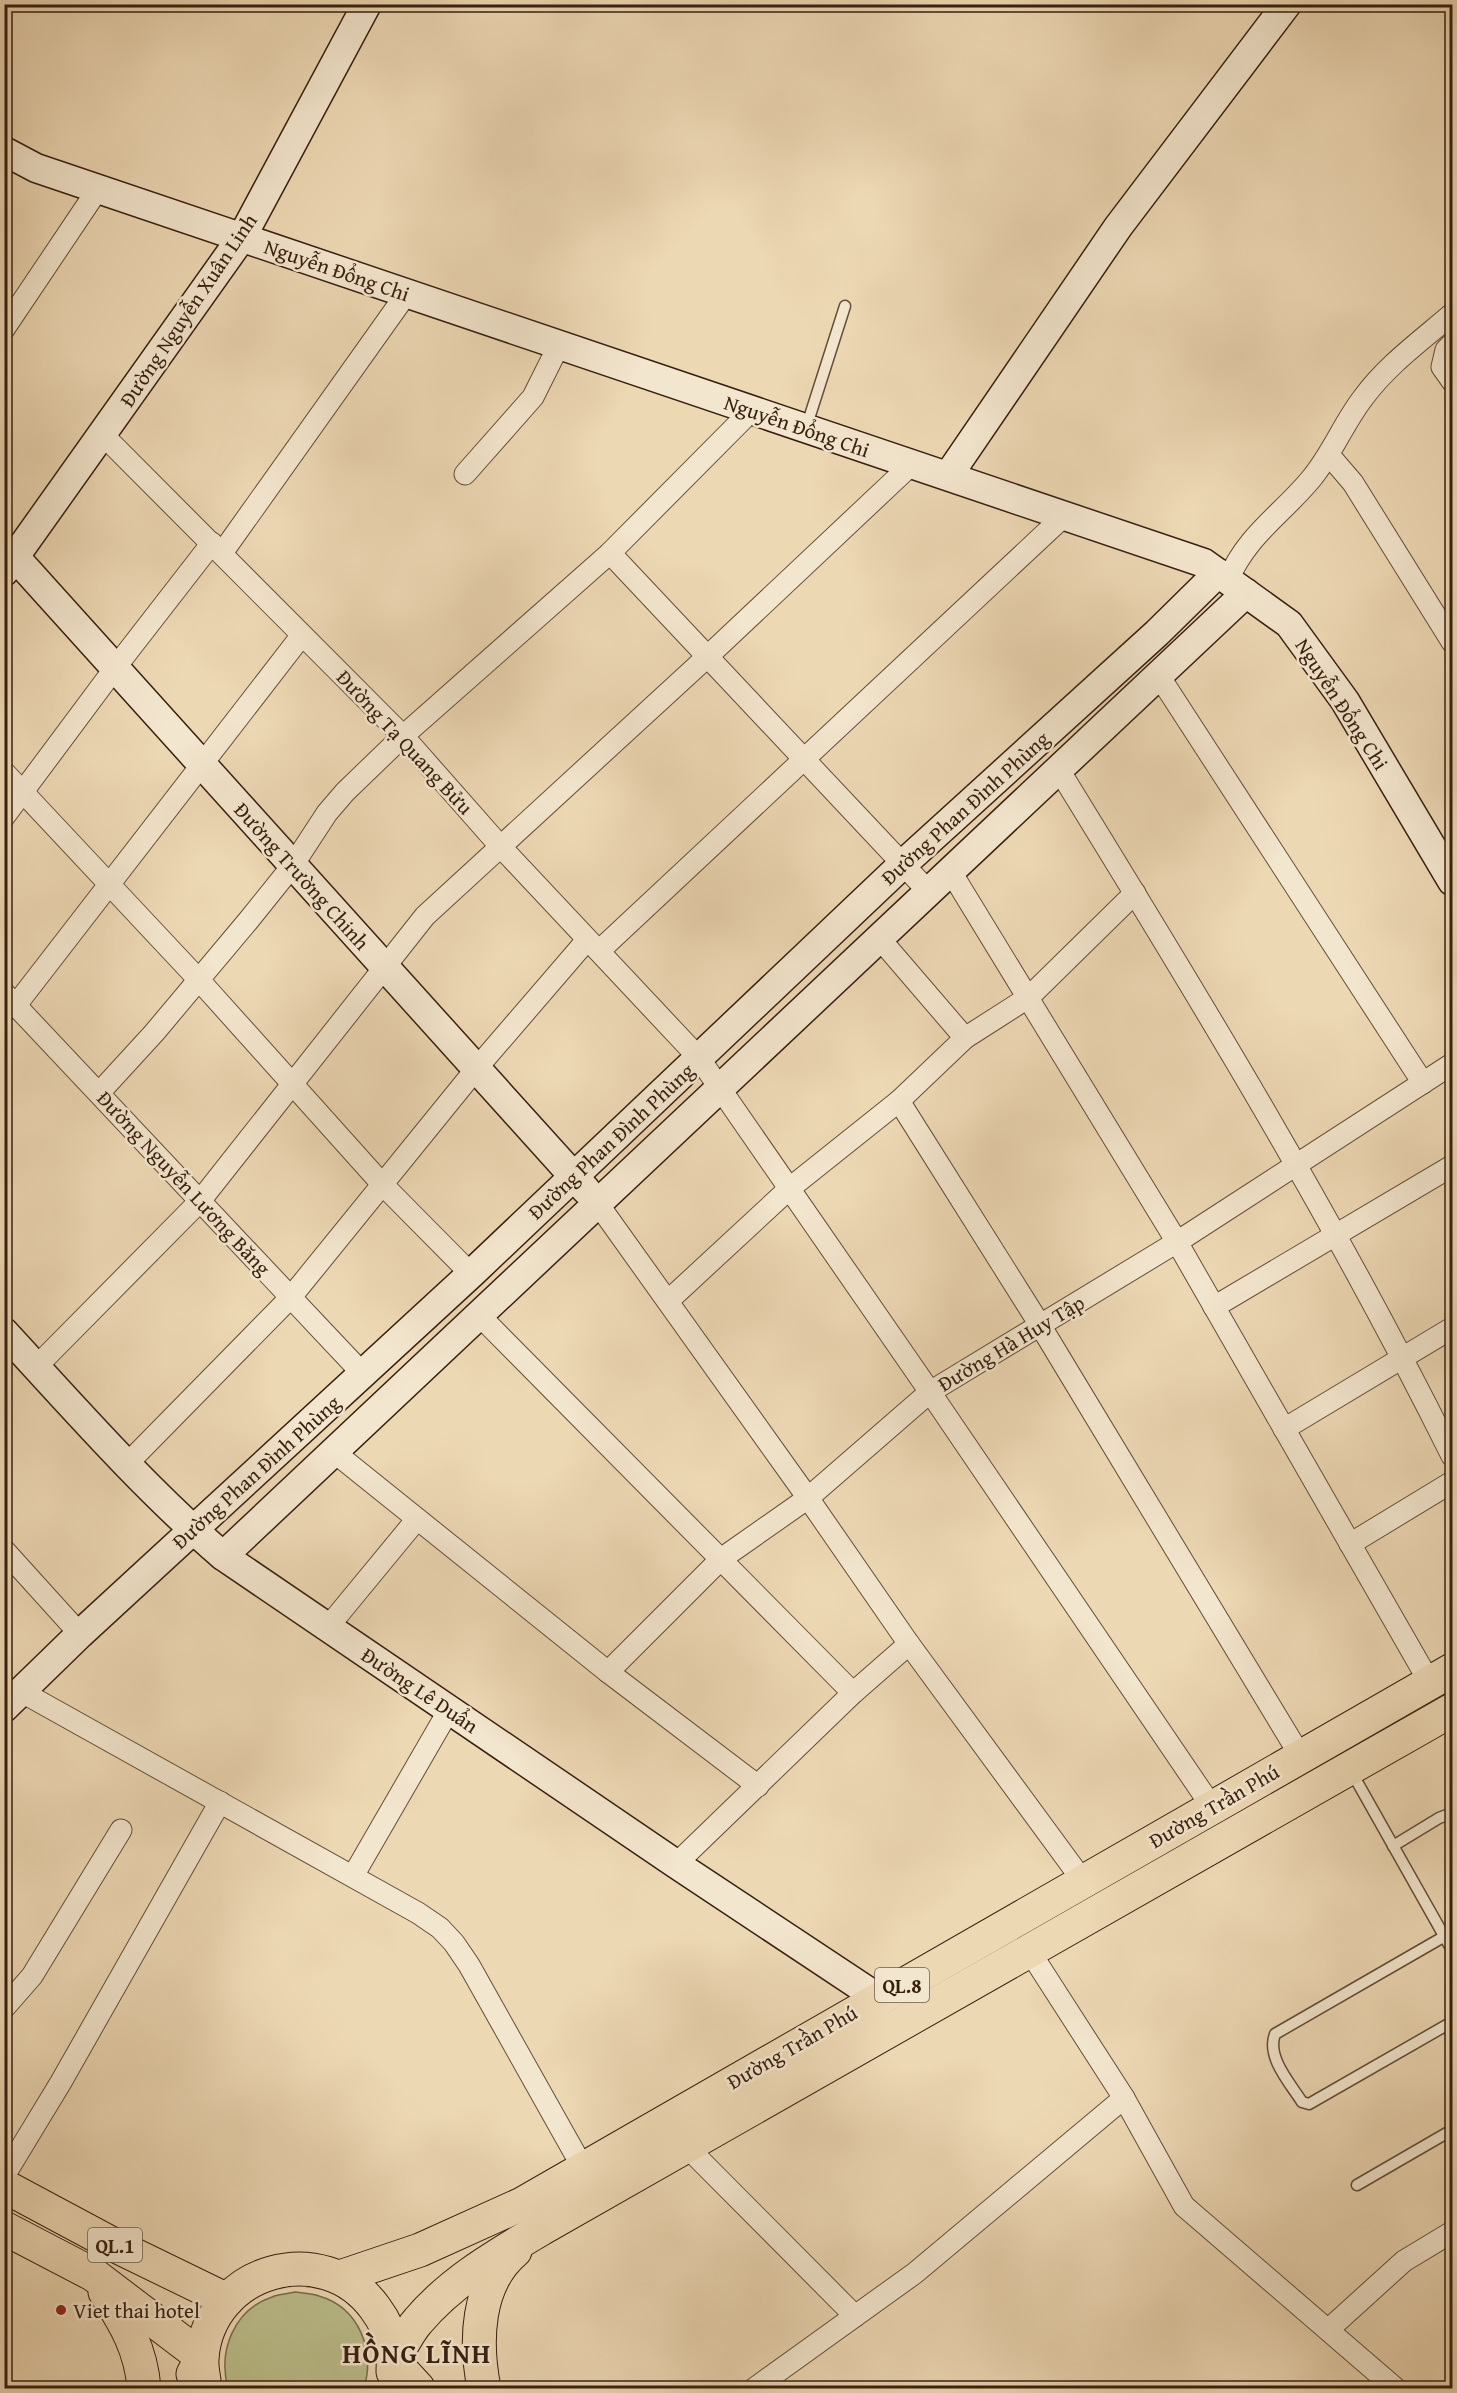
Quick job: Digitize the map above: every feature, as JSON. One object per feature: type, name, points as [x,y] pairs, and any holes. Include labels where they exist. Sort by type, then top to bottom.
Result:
[{"type":"highway","name":"Đường Trần Phú","points":[[340,2277],[420,2250],[522,2204],[1441,1676]]},
{"type":"highway","name":"Đường Trần Phú","points":[[392,2375],[416,2323],[446,2293],[476,2268],[1452,1710]]},
{"type":"highway","name":"QL.1","points":[[4,2186],[116,2246],[227,2300]]},
{"type":"highway","name":"QL.1","points":[[4,2228],[94,2276],[204,2373]]},
{"type":"highway","points":[[484,2388],[479,2335],[483,2303],[493,2278],[507,2258],[541,2229]]},
{"type":"highway","points":[[186,2388],[204,2373],[210,2325],[227,2300],[251,2280],[280,2270],[311,2268],[340,2277],[366,2295],[384,2320],[393,2349],[392,2375],[418,2388]]},
{"type":"highway","points":[[94,2276],[124,2322],[143,2365],[144,2388]]},
{"type":"street","name":"Đường Nguyễn Xuân Linh","points":[[8,560],[102,434],[242,237],[368,4]]},
{"type":"street","points":[[948,476],[1118,226],[1287,4]]},
{"type":"street","name":"Nguyễn Đổng Chi","points":[[4,151],[36,168],[1204,563],[1289,624],[1345,700],[1452,881]]},
{"type":"street","points":[[4,329],[98,189]]},
{"type":"street","points":[[4,817],[115,668],[217,548],[407,293]]},
{"type":"street","points":[[1230,582],[1236,560],[1245,547],[1290,502],[1329,456],[1363,397],[1395,363],[1452,314]]},
{"type":"street","points":[[1452,344],[1446,350],[1442,367],[1452,381]]},
{"type":"street","points":[[465,474],[532,397],[559,345]]},
{"type":"street","points":[[99,1093],[199,980],[293,865],[327,813],[345,792],[403,736],[610,553],[752,410]]},
{"type":"street","name":"Đường Tạ Quang Bửu","points":[[102,434],[403,736],[500,846],[699,1058],[930,1392],[1212,1807]]},
{"type":"street","points":[[1329,456],[1353,483],[1452,642]]},
{"type":"street","points":[[36,1367],[200,1201],[425,916],[707,657],[912,464]]},
{"type":"street","points":[[126,1465],[291,1297],[476,1069],[593,945],[803,759],[1064,516]]},
{"type":"street","points":[[610,553],[929,892]]},
{"type":"street","name":"Đường Trường Chinh","points":[[8,560],[115,668],[598,1204]]},
{"type":"street","name":"Đường Phan Đình Phùng","points":[[223,1556],[1159,676],[1230,582]]},
{"type":"street","name":"Đường Phan Đình Phùng","points":[[11,1696],[471,1274],[902,865],[1157,633],[1230,582]]},
{"type":"street","points":[[10,999],[110,886],[303,635]]},
{"type":"street","points":[[1159,676],[1423,1083]]},
{"type":"street","points":[[1059,770],[1135,893],[1296,1165],[1403,1358],[1452,1456]]},
{"type":"street","points":[[4,772],[199,980],[382,1184],[471,1274]]},
{"type":"street","points":[[951,872],[1177,1242],[1350,1544],[1441,1676]]},
{"type":"street","points":[[668,1301],[790,1188],[899,1101],[965,1038],[1029,997],[1135,893]]},
{"type":"street","points":[[880,939],[965,1038]]},
{"type":"street","name":"Đường Nguyễn Lương Băng","points":[[10,999],[363,1374]]},
{"type":"street","name":"Đường Hà Huy Tập","points":[[608,1672],[721,1559],[808,1498],[930,1392],[1177,1242],[1452,1064]]},
{"type":"street","points":[[899,1101],[1040,1325],[1300,1757]]},
{"type":"street","points":[[1214,1307],[1452,1166]]},
{"type":"street","points":[[598,1204],[909,1644],[1083,1881]]},
{"type":"street","points":[[478,1314],[853,1694]]},
{"type":"street","points":[[1284,1429],[1452,1328]]},
{"type":"street","name":"Đường Lê Duẩn","points":[[4,1332],[126,1465],[192,1530],[223,1556],[676,1864],[878,1998]]},
{"type":"street","points":[[334,1452],[608,1672],[758,1786]]},
{"type":"street","points":[[1350,1544],[1452,1482]]},
{"type":"street","points":[[328,1627],[417,1519]]},
{"type":"street","points":[[4,1550],[80,1634]]},
{"type":"street","points":[[676,1864],[853,1694],[909,1644]]},
{"type":"street","points":[[11,1696],[220,1802],[418,1913],[440,1928],[454,1943],[583,2168]]},
{"type":"street","points":[[353,1876],[449,1710]]},
{"type":"street","points":[[4,2176],[61,2082],[220,1802]]},
{"type":"street","points":[[4,2008],[32,1976],[121,1830]]},
{"type":"street","points":[[1030,1952],[1124,2098],[1184,2205],[1395,2388]]},
{"type":"street","points":[[755,2388],[915,2273],[1124,2098]]},
{"type":"street","points":[[687,2147],[855,2316]]},
{"type":"street","points":[[1329,2329],[1404,2260],[1452,2232]]},
{"type":"lane","points":[[805,429],[845,306]]},
{"type":"lane","points":[[1349,1768],[1452,1950]]},
{"type":"lane","points":[[1393,1846],[1439,1818],[1452,1813]]},
{"type":"lane","points":[[1445,1936],[1275,2034],[1271,2043],[1274,2055],[1302,2102],[1309,2104],[1452,2022]]},
{"type":"lane","points":[[1357,2185],[1452,2130]]},
{"type":"green space","points":[[295,2292],[313,2294],[333,2302],[345,2310],[354,2321],[365,2346],[367,2374],[364,2388],[228,2388],[225,2360],[227,2347],[238,2322],[259,2303],[275,2296]]},
{"type":"place","name":"Viet thai hotel","points":[[61,2310]]},
{"type":"district","name":"HỒNG LĨNH","points":[[417,2353]]}]
